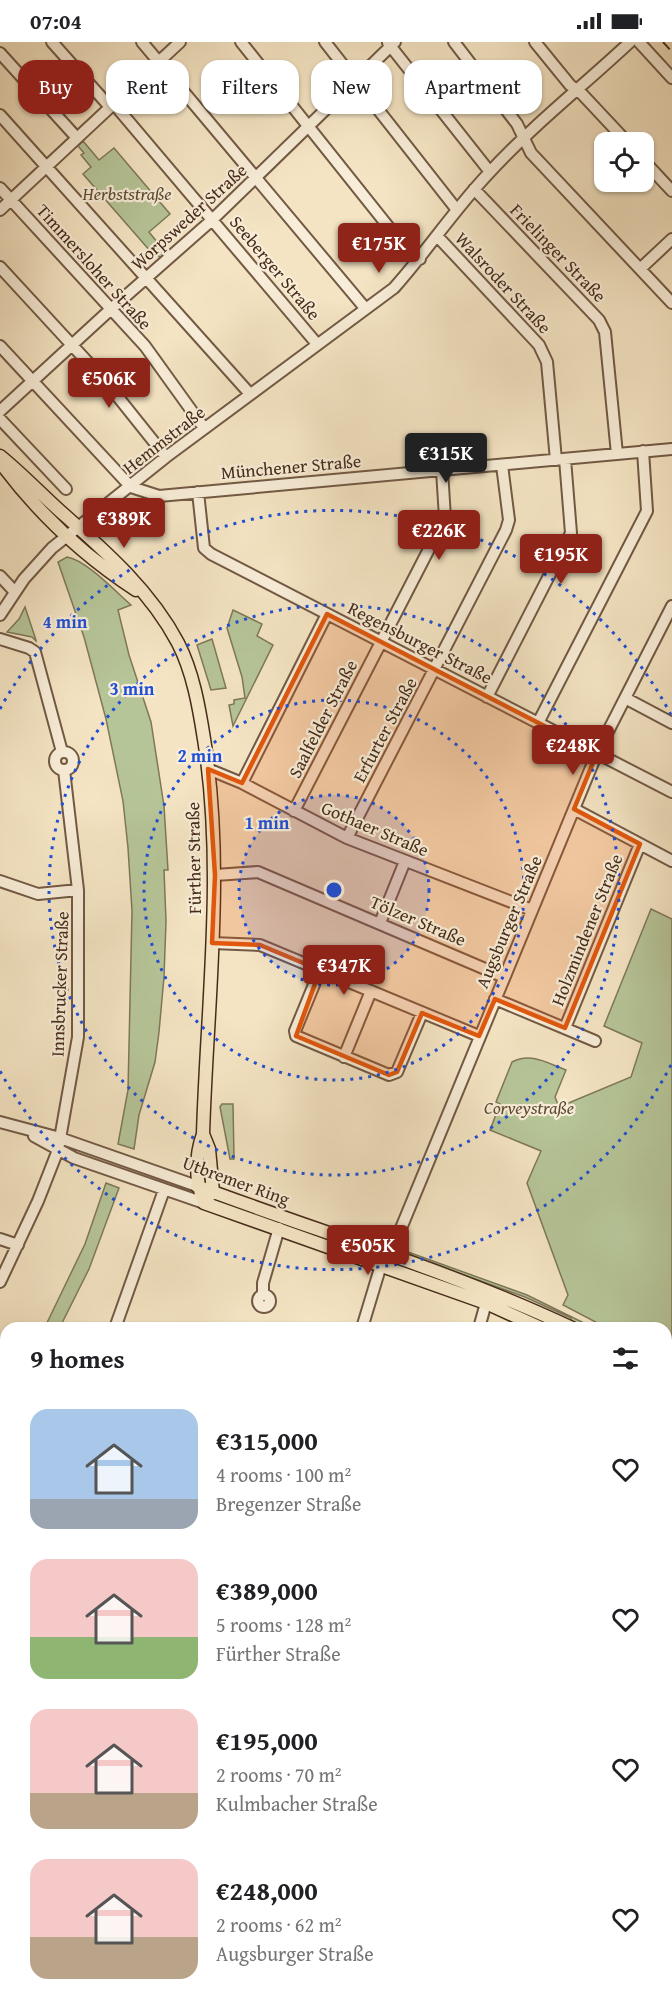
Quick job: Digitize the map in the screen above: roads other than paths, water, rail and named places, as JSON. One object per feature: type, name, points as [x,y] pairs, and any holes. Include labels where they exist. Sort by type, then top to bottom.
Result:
[{"type":"main road","name":"Fürther Straße","points":[[0,456],[27,478],[132,578],[169,627],[185,658],[198,709],[208,769],[215,875],[203,1134],[198,1148],[197,1186],[204,1203]]},
{"type":"main road","name":"Fürther Straße","points":[[0,461],[44,515],[123,582],[145,596]]},
{"type":"main road","name":"Fürther Straße","points":[[203,1134],[208,1149],[213,1192]]},
{"type":"main road","name":"Utbremer Ring","points":[[197,1186],[390,1255],[529,1308],[559,1322]]},
{"type":"main road","points":[[204,1203],[213,1192]]},
{"type":"main road","name":"Utbremer Ring","points":[[204,1203],[486,1303],[528,1322]]},
{"type":"street","name":"Seeberger Straße","points":[[52,42],[106,100]]},
{"type":"street","points":[[142,42],[157,60]]},
{"type":"street","points":[[161,60],[180,42]]},
{"type":"street","points":[[241,42],[385,221],[417,256]]},
{"type":"street","points":[[325,42],[339,60]]},
{"type":"street","points":[[454,42],[517,124],[531,153],[672,303]]},
{"type":"street","points":[[535,42],[570,85],[617,132]]},
{"type":"street","name":"Hemmstraße","points":[[0,615],[44,556],[66,535],[365,308],[438,237],[474,189],[523,138],[630,42]]},
{"type":"street","points":[[639,42],[672,78]]},
{"type":"street","points":[[391,43],[490,172]]},
{"type":"street","name":"Worpsweder Straße","points":[[375,60],[391,43]]},
{"type":"street","points":[[0,53],[77,138]]},
{"type":"street","points":[[189,98],[365,308]]},
{"type":"street","points":[[0,210],[106,111]]},
{"type":"street","name":"Seeberger Straße","points":[[119,114],[317,344]]},
{"type":"street","name":"Worpsweder Straße","points":[[0,411],[212,220],[321,114]]},
{"type":"street","points":[[380,114],[455,213]]},
{"type":"street","points":[[0,115],[250,394]]},
{"type":"street","points":[[654,171],[672,191]]},
{"type":"street","name":"Timmersloher Straße","points":[[0,188],[145,346],[204,428]]},
{"type":"street","name":"Frielinger Straße","points":[[474,189],[599,320],[605,332],[617,454]]},
{"type":"street","name":"Hemmstraße","points":[[417,256],[455,213]]},
{"type":"street","name":"Walsroder Straße","points":[[438,237],[539,345],[547,362],[552,416],[561,459],[571,533],[488,697]]},
{"type":"street","points":[[640,269],[672,239]]},
{"type":"street","points":[[0,267],[106,382],[166,457]]},
{"type":"street","points":[[0,346],[131,487]]},
{"type":"street","points":[[0,419],[66,489]]},
{"type":"street","name":"Münchener Straße","points":[[131,487],[159,496],[672,449]]},
{"type":"street","points":[[538,723],[647,511],[643,451]]},
{"type":"street","name":"Erfurter Straße","points":[[347,838],[506,530],[509,520],[502,465]]},
{"type":"street","name":"Saalfelder Straße","points":[[294,811],[446,518],[442,470]]},
{"type":"street","name":"Regensburger Straße","points":[[198,492],[204,548],[211,554],[672,792]]},
{"type":"street","points":[[0,576],[15,592]]},
{"type":"street","name":"Augsburger Straße","points":[[390,1255],[597,753],[672,606]]},
{"type":"street","points":[[242,783],[327,614]]},
{"type":"street","name":"Innsbrucker Straße","points":[[0,639],[35,652],[62,752],[71,754],[73,760],[71,766],[64,770],[78,890],[78,1037],[59,1144],[38,1201],[0,1282]]},
{"type":"street","points":[[625,698],[672,723]]},
{"type":"street","name":"Gothaer Straße","points":[[208,769],[242,783],[347,838],[532,910]]},
{"type":"street","points":[[574,809],[672,861]]},
{"type":"street","name":"Holzmindener Straße","points":[[564,1028],[640,844]]},
{"type":"street","points":[[380,923],[405,861]]},
{"type":"street","name":"Tölzer Straße","points":[[215,875],[258,872],[504,977]]},
{"type":"street","points":[[0,881],[38,894],[78,890]]},
{"type":"street","points":[[212,943],[260,945],[479,1036]]},
{"type":"street","points":[[320,970],[295,1031],[296,1036],[344,1057],[393,1075],[397,1072],[422,1013]]},
{"type":"street","points":[[344,1057],[371,992]]},
{"type":"street","points":[[495,999],[595,1041]]},
{"type":"street","name":"Utbremer Ring","points":[[0,1122],[59,1144],[197,1186]]},
{"type":"street","name":"Utbremer Ring","points":[[59,1144],[74,1158],[204,1203]]},
{"type":"street","points":[[117,1322],[164,1190]]},
{"type":"street","name":"Utbremer Ring","points":[[263,1294],[263,1282],[279,1228]]},
{"type":"street","points":[[0,1239],[18,1245]]},
{"type":"street","points":[[364,1322],[381,1265]]},
{"type":"street","points":[[481,1322],[486,1303]]},
{"type":"railway","points":[[663,42],[672,52]]},
{"type":"park label","name":"Herbststraße","points":[[127,194]]},
{"type":"park label","name":"Corveystraße","points":[[529,1108]]}]
